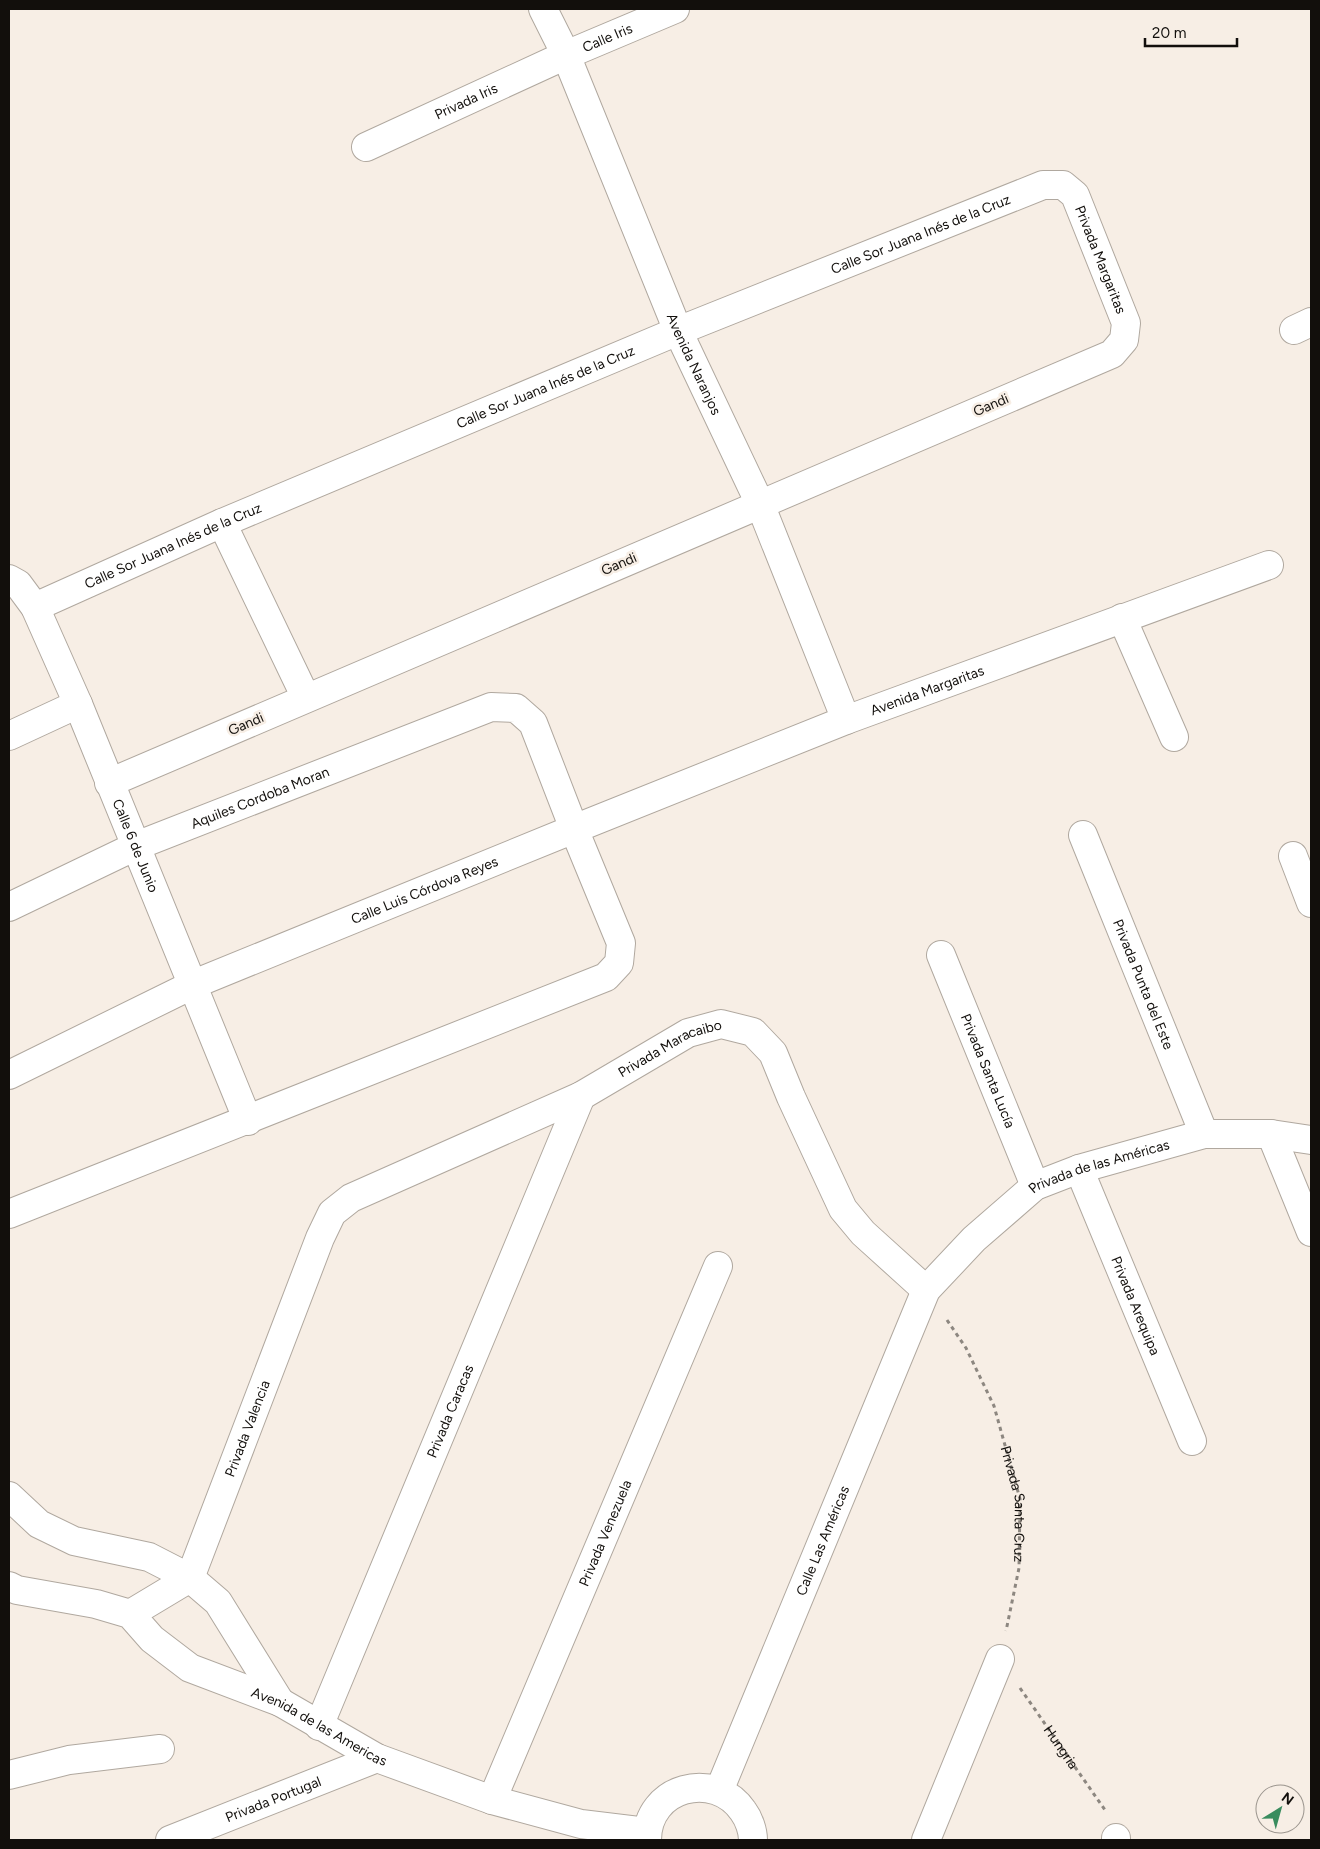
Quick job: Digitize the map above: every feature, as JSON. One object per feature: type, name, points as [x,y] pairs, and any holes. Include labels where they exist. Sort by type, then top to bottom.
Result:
[{"type":"street","name":"Avenida Naranjos","points":[[543,9],[566,55],[678,331],[760,504],[846,720]]},
{"type":"street","name":"Calle Iris","points":[[566,55],[675,9]]},
{"type":"street","name":"Privada Iris","points":[[366,147],[566,55]]},
{"type":"street","name":"Calle Sor Juana Inés de la Cruz","points":[[35,607],[222,524],[678,331],[1043,185],[1063,184]]},
{"type":"street","name":"Privada Margaritas","points":[[1063,184],[1075,195],[1126,322],[1124,340]]},
{"type":"street","name":"Gandi","points":[[109,783],[1112,354],[1124,340]]},
{"type":"street","points":[[222,524],[306,698]]},
{"type":"street","name":"Avenida Margaritas","points":[[846,720],[1269,564]]},
{"type":"street","name":"Calle 6 de Junio","points":[[9,579],[18,584],[35,607],[78,704],[248,1120]]},
{"type":"street","points":[[1122,618],[1174,737]]},
{"type":"street","points":[[9,736],[78,704]]},
{"type":"street","name":"Aquiles Cordoba Moran","points":[[9,907],[136,846],[491,707],[516,708],[533,723],[574,829]]},
{"type":"street","name":"Calle Luis Córdova Reyes","points":[[9,1075],[194,984],[846,720]]},
{"type":"street","points":[[9,1214],[606,977],[619,963],[622,943],[574,829]]},
{"type":"street","name":"Privada Punta del Este","points":[[1083,835],[1204,1134]]},
{"type":"street","points":[[1293,856],[1311,902]]},
{"type":"street","name":"Privada Santa Lucía","points":[[941,955],[1036,1186]]},
{"type":"street","name":"Privada Maracaibo","points":[[332,1213],[351,1198],[581,1096],[688,1033],[721,1024],[753,1032],[773,1054],[790,1097],[843,1209],[863,1232],[926,1290]]},
{"type":"street","name":"Privada Caracas","points":[[318,1726],[581,1096]]},
{"type":"street","name":"Privada de las Américas","points":[[926,1290],[974,1239],[1036,1186],[1079,1169],[1204,1134],[1270,1134],[1311,1140]]},
{"type":"street","points":[[1270,1134],[1311,1232]]},
{"type":"street","name":"Privada Arequipa","points":[[1079,1169],[1192,1441]]},
{"type":"street","name":"Privada Valencia","points":[[190,1578],[320,1238],[332,1213]]},
{"type":"street","name":"Privada Venezuela","points":[[492,1800],[718,1266]]},
{"type":"street","name":"Calle Las Américas","points":[[719,1791],[926,1290]]},
{"type":"street","points":[[9,1496],[39,1524],[74,1541],[149,1557],[190,1578],[218,1602],[280,1702]]},
{"type":"street","points":[[9,1586],[17,1590],[96,1604],[130,1614],[190,1578]]},
{"type":"street","name":"Avenida de las Americas","points":[[130,1614],[152,1639],[190,1668],[280,1702],[318,1726],[377,1758],[576,1832],[647,1836]]},
{"type":"street","points":[[926,1840],[1000,1659]]},
{"type":"street","points":[[9,1775],[68,1760],[160,1749]]},
{"type":"street","name":"Privada Portugal","points":[[170,1840],[377,1758]]},
{"type":"street","points":[[647,1836],[653,1814],[665,1799],[681,1790],[700,1787],[719,1791],[736,1801],[748,1818],[753,1840]]},
{"type":"path","name":"Privada Santa Cruz","points":[[926,1290],[966,1348],[994,1406],[1020,1499],[1019,1568],[1000,1659]]},
{"type":"path","name":"Hungria","points":[[1000,1659],[1106,1812],[1116,1839]]}]
